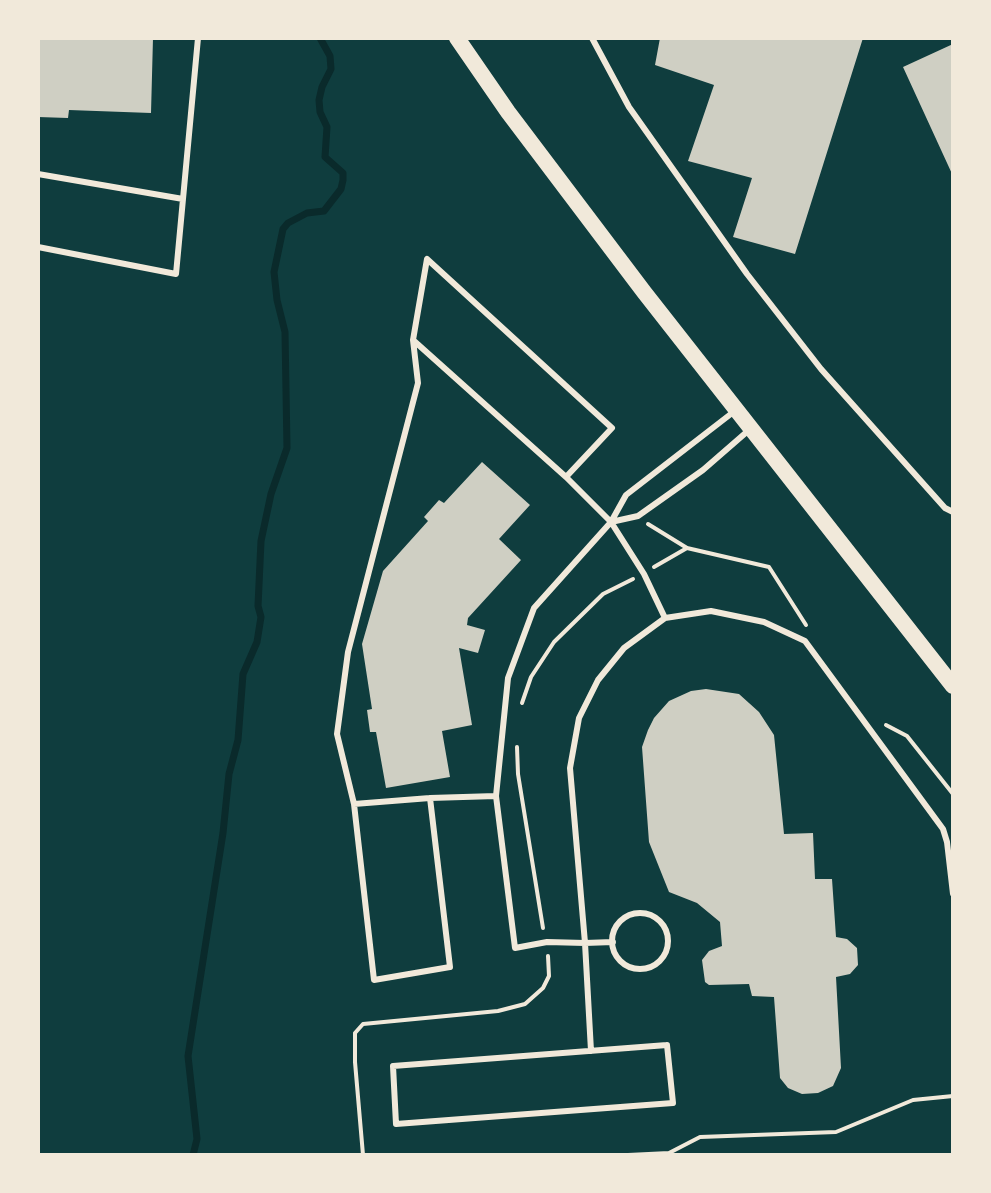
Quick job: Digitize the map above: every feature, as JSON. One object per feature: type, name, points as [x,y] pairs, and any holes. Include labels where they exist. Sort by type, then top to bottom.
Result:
[{"type":"main road","points":[[457,38],[508,112],[953,686]]},
{"type":"lane","points":[[38,247],[176,274],[198,38]]},
{"type":"lane","points":[[592,38],[629,107],[747,274],[821,369],[945,508],[953,512]]},
{"type":"lane","points":[[38,174],[183,199]]},
{"type":"lane","points":[[430,798],[450,967],[374,980],[354,804],[337,734],[348,652],[418,383],[413,340],[427,259],[612,428],[566,477]]},
{"type":"lane","points":[[413,340],[566,477],[611,522],[644,574],[665,618]]},
{"type":"lane","points":[[613,942],[547,942],[515,948],[496,796],[508,678],[534,608],[611,522],[626,495],[737,409]]},
{"type":"lane","points":[[611,522],[638,516],[703,470],[752,428]]},
{"type":"lane","points":[[591,1051],[570,768],[579,718],[598,680],[624,648],[665,618],[711,611],[764,622],[805,641],[943,829],[953,894]]},
{"type":"lane","points":[[354,804],[496,796]]},
{"type":"lane","points":[[640,913],[648,914],[662,923],[668,940],[662,958],[645,969],[625,964],[618,957],[613,942],[616,927],[623,919],[640,913]]},
{"type":"lane","points":[[667,1045],[673,1103],[396,1124],[393,1066],[591,1051],[667,1045]]},
{"type":"path","points":[[638,516],[687,548]]},
{"type":"path","points":[[628,1155],[669,1153],[700,1137],[836,1132],[913,1100],[953,1096]]},
{"type":"building","points":[[38,38],[153,38],[151,113],[69,110],[68,118],[38,117]]},
{"type":"building","points":[[660,38],[863,38],[795,254],[733,237],[752,178],[688,161],[714,85],[655,65]]},
{"type":"building","points":[[953,44],[953,176],[903,67]]},
{"type":"building","points":[[482,462],[530,505],[499,539],[521,560],[468,618],[467,625],[485,630],[478,653],[459,648],[472,725],[442,731],[450,777],[386,788],[376,732],[370,732],[367,710],[372,709],[362,644],[383,571],[428,521],[424,517],[439,500],[444,503]]},
{"type":"building","points":[[706,689],[739,694],[759,712],[774,735],[784,834],[813,833],[815,879],[832,879],[836,937],[847,939],[857,948],[858,965],[850,974],[836,977],[841,1068],[833,1086],[818,1093],[802,1094],[788,1088],[780,1078],[774,997],[752,996],[749,984],[709,985],[705,982],[702,960],[709,951],[722,946],[720,922],[697,903],[669,892],[649,842],[642,747],[648,730],[669,701],[691,691]]},
{"type":"waterway","points":[[193,1155],[197,1139],[188,1056],[223,833],[229,774],[238,740],[243,674],[257,642],[261,617],[258,606],[261,541],[271,494],[287,448],[285,332],[274,272],[283,229],[307,213],[324,211],[341,189],[343,180],[343,173],[325,157],[327,127],[320,112],[319,100],[331,69],[330,56],[320,38]]}]
